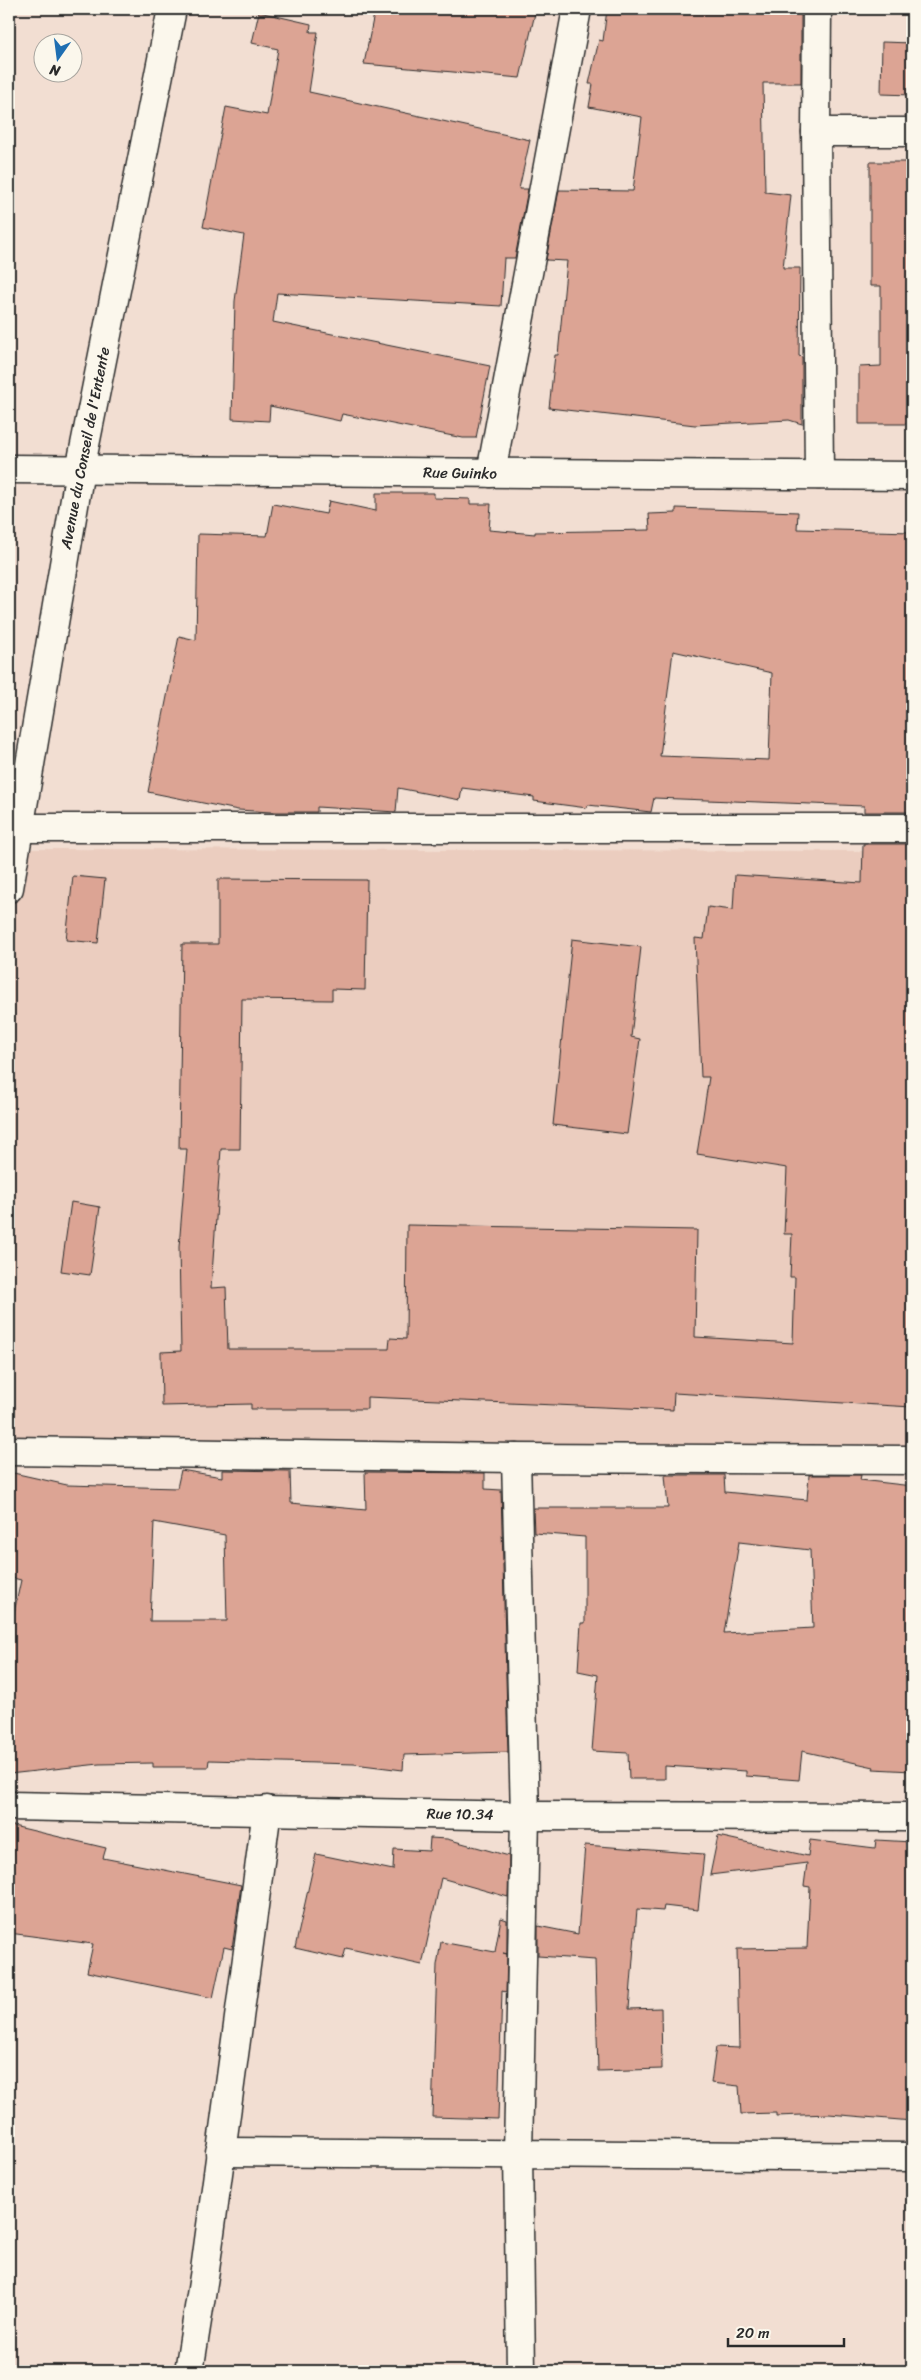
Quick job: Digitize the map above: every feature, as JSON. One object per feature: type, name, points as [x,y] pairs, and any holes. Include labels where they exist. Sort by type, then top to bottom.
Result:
[{"type":"street","name":"Avenue du Conseil de l'Entente","points":[[9,888],[80,470],[172,9]]},
{"type":"street","points":[[491,474],[577,9]]},
{"type":"street","points":[[817,9],[816,132],[819,475]]},
{"type":"street","points":[[816,132],[912,132]]},
{"type":"street","name":"Rue Guinko","points":[[9,469],[912,476]]},
{"type":"street","points":[[18,828],[912,828]]},
{"type":"street","points":[[9,1450],[516,1458],[912,1460]]},
{"type":"street","points":[[516,1458],[525,1816],[518,2153],[521,2371]]},
{"type":"street","name":"Rue 10.34","points":[[9,1806],[525,1816],[912,1817]]},
{"type":"street","points":[[188,2371],[205,2270],[267,1810]]},
{"type":"street","points":[[220,2152],[912,2157]]},
{"type":"shaded area","points":[[22,849],[912,851],[912,1447],[9,1443],[9,931]]},
{"type":"building","points":[[375,9],[536,9],[520,78],[364,64]]},
{"type":"building","points":[[607,9],[801,9],[801,83],[763,83],[765,192],[791,195],[783,268],[800,268],[799,356],[802,357],[802,424],[789,420],[695,425],[549,408],[555,355],[558,355],[567,261],[546,260],[559,190],[633,191],[642,117],[589,107],[593,84],[589,84],[599,40],[603,41]]},
{"type":"building","points":[[259,12],[311,24],[310,32],[318,32],[309,92],[530,140],[519,189],[528,189],[515,258],[504,258],[501,306],[277,293],[273,322],[490,366],[476,438],[463,438],[342,414],[340,421],[270,406],[269,421],[232,419],[235,301],[244,235],[203,227],[226,107],[267,115],[278,49],[252,43]]},
{"type":"building","points":[[882,42],[912,43],[912,95],[881,94]]},
{"type":"building","points":[[870,162],[912,162],[912,424],[859,424],[859,367],[881,366],[881,286],[870,286]]},
{"type":"building","points":[[376,493],[434,493],[434,498],[470,499],[470,504],[491,504],[489,530],[535,534],[535,532],[650,530],[649,514],[676,513],[676,508],[798,512],[797,529],[912,532],[912,812],[864,812],[864,806],[654,798],[651,812],[588,805],[587,808],[534,801],[534,797],[462,788],[460,800],[398,788],[396,812],[317,807],[317,812],[271,812],[238,810],[148,792],[179,636],[196,640],[198,534],[267,536],[273,504],[326,514],[329,501],[376,511]],"holes":[[[673,651],[772,673],[769,760],[660,756]]]},
{"type":"building","points":[[863,844],[911,844],[912,1407],[674,1393],[673,1410],[367,1397],[367,1409],[251,1409],[251,1404],[162,1406],[161,1352],[181,1351],[179,1247],[187,1149],[179,1149],[182,944],[218,944],[218,879],[367,880],[365,990],[332,989],[332,1000],[242,999],[240,1149],[221,1149],[211,1288],[226,1287],[228,1349],[389,1349],[390,1338],[406,1339],[407,1225],[697,1230],[695,1337],[793,1343],[795,1277],[790,1277],[792,1234],[784,1234],[787,1168],[697,1154],[709,1077],[701,1077],[695,938],[704,939],[708,907],[733,910],[735,875],[862,883]]},
{"type":"building","points":[[73,876],[105,879],[98,943],[66,940]]},
{"type":"building","points":[[572,939],[641,947],[631,1037],[640,1039],[627,1134],[553,1125]]},
{"type":"building","points":[[71,1202],[100,1207],[90,1275],[61,1271]]},
{"type":"building","points":[[181,1470],[222,1477],[222,1470],[290,1471],[291,1503],[366,1510],[365,1472],[485,1473],[485,1489],[501,1490],[508,1752],[404,1755],[403,1770],[354,1764],[209,1760],[208,1767],[153,1767],[153,1763],[99,1764],[9,1774],[9,1636],[21,1580],[9,1577],[9,1472],[67,1485],[177,1488]],"holes":[[[154,1522],[225,1535],[227,1621],[150,1621]]]},
{"type":"building","points":[[665,1475],[724,1475],[725,1492],[807,1500],[809,1475],[861,1475],[860,1480],[912,1486],[912,1771],[873,1769],[874,1767],[802,1751],[799,1780],[746,1776],[746,1771],[665,1766],[665,1779],[629,1779],[628,1753],[592,1751],[598,1675],[578,1671],[581,1623],[585,1623],[585,1537],[534,1533],[533,1508],[668,1508]],"holes":[[[739,1542],[810,1550],[813,1628],[724,1633]]]},
{"type":"building","points":[[9,1825],[106,1848],[103,1858],[241,1885],[232,1949],[224,1947],[213,1998],[87,1972],[93,1944],[9,1933]]},
{"type":"building","points":[[718,1836],[808,1856],[810,1840],[875,1848],[876,1840],[912,1842],[912,2121],[829,2114],[776,2116],[776,2113],[741,2114],[739,2086],[711,2083],[716,2047],[739,2048],[737,1949],[807,1948],[810,1887],[804,1886],[807,1863],[710,1875]]},
{"type":"building","points":[[430,1838],[447,1839],[509,1856],[508,1897],[441,1878],[422,1965],[346,1948],[343,1959],[295,1948],[316,1854],[393,1870],[394,1849],[429,1851]]},
{"type":"building","points":[[585,1845],[704,1854],[698,1910],[664,1906],[663,1911],[637,1909],[629,2009],[661,2008],[662,2069],[598,2071],[595,1960],[538,1956],[538,1926],[578,1934]]},
{"type":"building","points":[[501,1918],[507,1920],[507,1954],[506,1992],[502,1991],[498,2119],[432,2117],[437,1965],[441,1942],[495,1952]]}]
